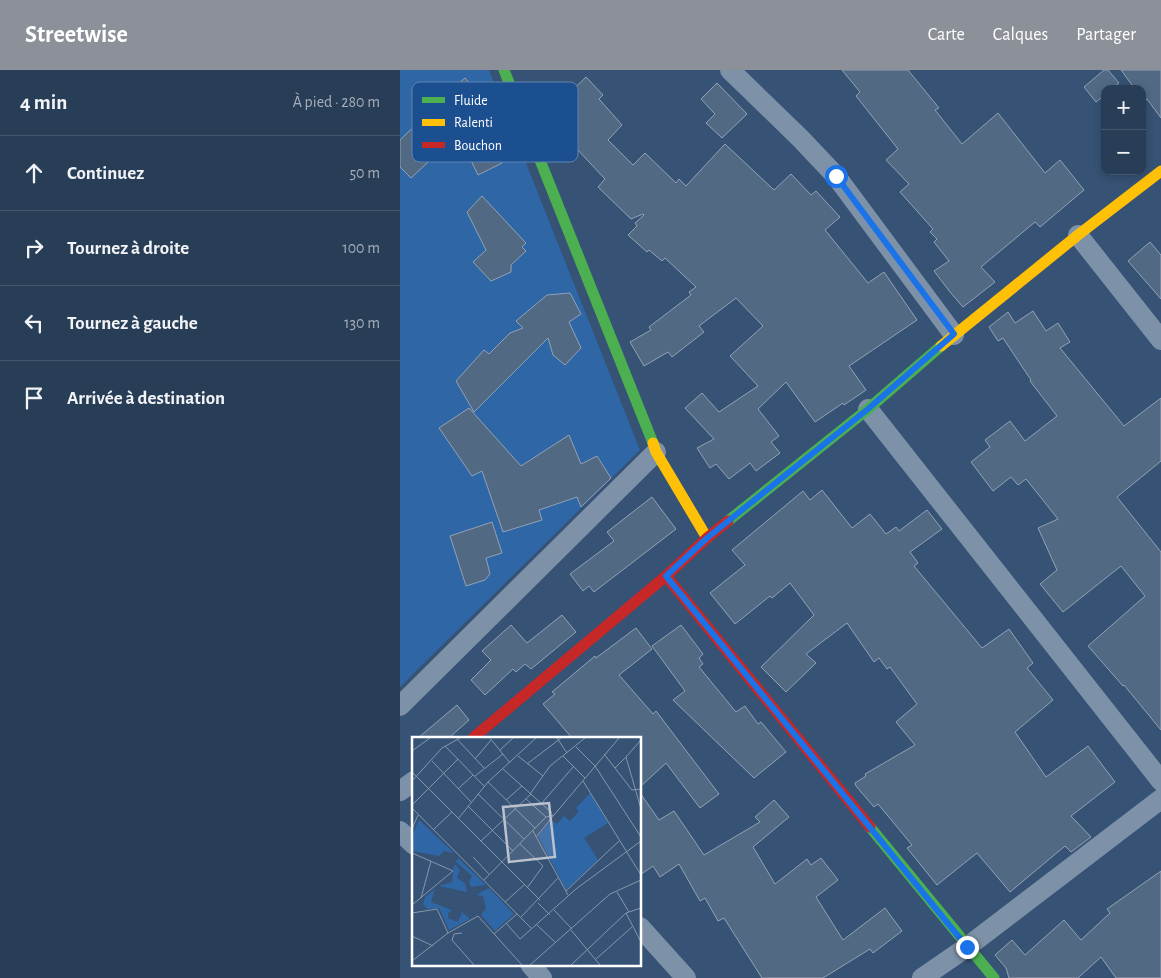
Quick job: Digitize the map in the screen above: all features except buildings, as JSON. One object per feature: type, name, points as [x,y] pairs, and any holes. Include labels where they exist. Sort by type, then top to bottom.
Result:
[{"type":"street","points":[[504,70],[509,82]]},
{"type":"street","points":[[730,70],[836,176],[954,334]]},
{"type":"street","points":[[541,162],[656,452],[707,538]]},
{"type":"street","points":[[474,737],[666,576],[707,538],[868,409],[954,334],[1161,171]]},
{"type":"street","points":[[1078,235],[1161,340]]},
{"type":"street","points":[[868,409],[1161,781]]},
{"type":"street","points":[[400,706],[656,452]]},
{"type":"street","points":[[666,576],[994,978]]},
{"type":"street","points":[[400,791],[412,782]]},
{"type":"street","points":[[922,978],[967,947],[1161,799]]},
{"type":"street","points":[[400,831],[412,843]]},
{"type":"street","points":[[641,928],[686,978]]},
{"type":"shaded area","points":[[400,70],[489,70],[494,82],[412,82],[412,162],[526,162],[640,450],[400,687]]},
{"type":"traffic: fast","points":[[504,70],[509,82]]},
{"type":"traffic: fast","points":[[541,162],[653,443]]},
{"type":"traffic: fast","points":[[728,521],[868,409],[941,346]]},
{"type":"traffic: fast","points":[[870,827],[994,978]]},
{"type":"traffic: slow","points":[[941,346],[1078,235],[1161,171]]},
{"type":"traffic: slow","points":[[653,443],[656,452],[707,538]]},
{"type":"traffic: jam","points":[[474,737],[666,576],[728,521]]},
{"type":"traffic: jam","points":[[666,576],[870,827]]},
{"type":"route","points":[[836,176],[954,334],[868,409],[707,538],[666,576],[967,947]]}]
